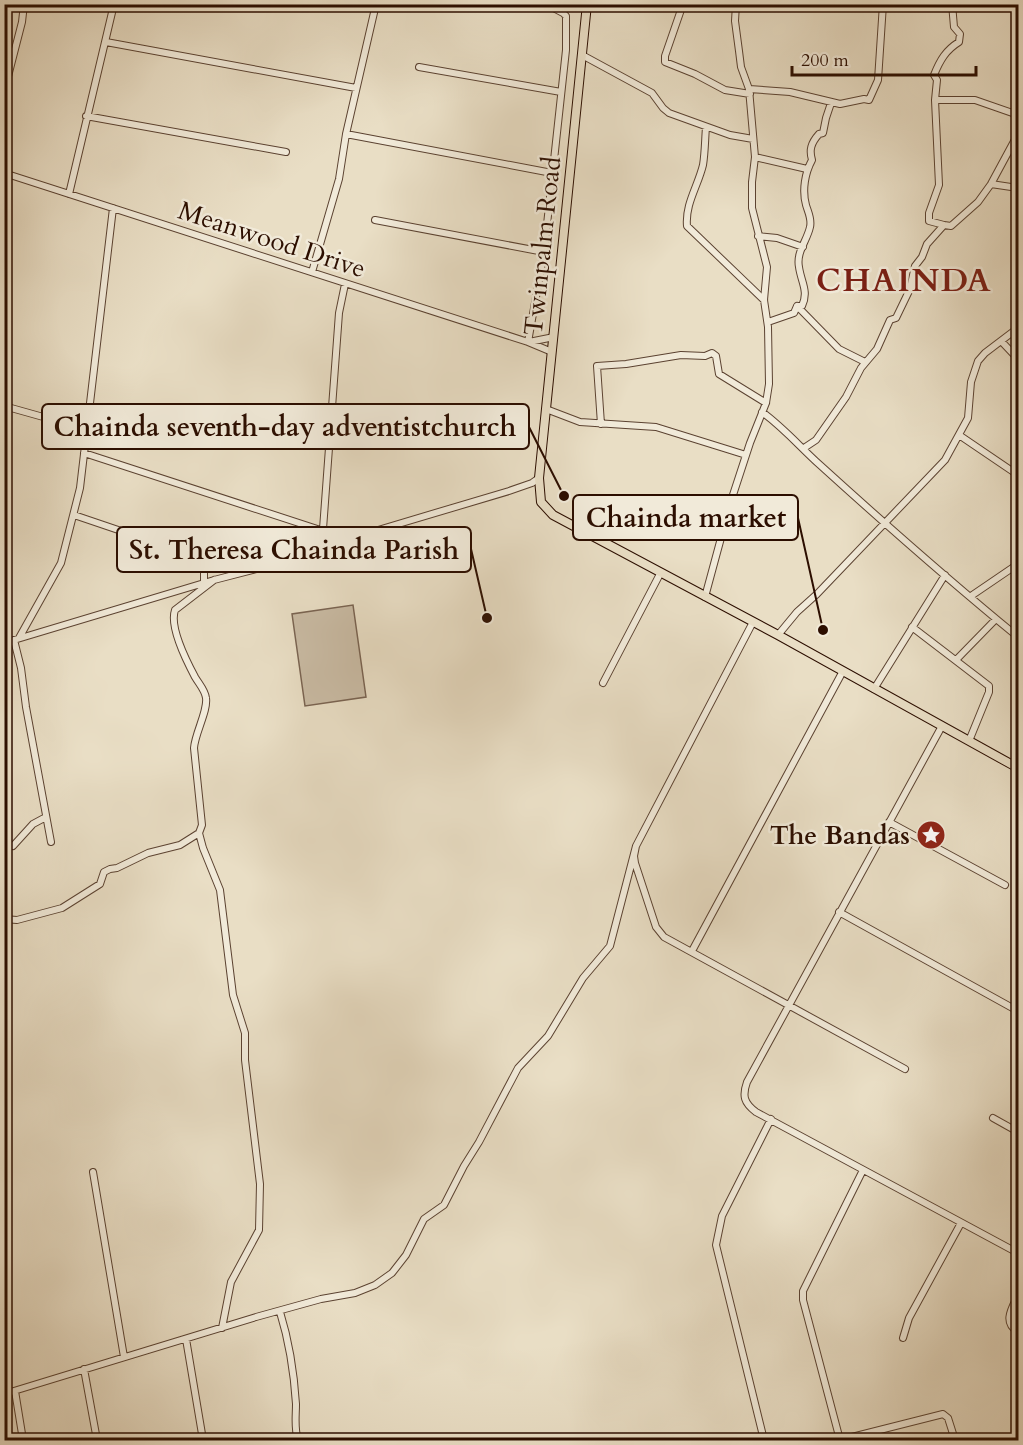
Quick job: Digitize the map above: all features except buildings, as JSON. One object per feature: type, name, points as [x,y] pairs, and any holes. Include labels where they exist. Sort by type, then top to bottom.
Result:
[{"type":"main road","name":"Twinpalm Road","points":[[587,4],[539,492],[541,502],[553,515],[661,572]]},
{"type":"main road","points":[[661,572],[1018,768]]},
{"type":"street","points":[[4,92],[22,22],[24,4]]},
{"type":"street","points":[[69,194],[114,4]]},
{"type":"street","points":[[312,272],[339,179],[346,134],[376,4]]},
{"type":"street","points":[[546,4],[567,16],[566,50],[544,252],[528,342],[554,337]]},
{"type":"street","points":[[682,4],[664,56],[665,62],[725,90],[790,92],[840,105],[864,99],[869,100],[878,80],[883,4]]},
{"type":"street","points":[[705,597],[746,455],[766,403],[769,384],[768,322],[764,300],[767,267],[751,198],[755,157],[749,91],[741,67],[735,21],[736,4]]},
{"type":"street","points":[[952,4],[954,27],[960,34],[959,42],[950,48],[939,61],[934,75],[937,80],[935,100],[939,185],[929,213],[929,221],[951,225],[978,202],[991,184],[1018,135]]},
{"type":"street","points":[[106,42],[356,88]]},
{"type":"street","points":[[582,55],[652,93],[663,108],[669,112],[730,135],[753,139]]},
{"type":"street","points":[[419,67],[561,92]]},
{"type":"street","points":[[935,100],[975,100],[1018,114]]},
{"type":"street","points":[[796,306],[802,306],[806,297],[798,266],[799,254],[811,222],[804,197],[807,169],[812,160],[810,151],[819,134],[824,134],[831,103]]},
{"type":"street","points":[[86,116],[185,136],[286,152]]},
{"type":"street","points":[[706,127],[703,163],[692,191],[686,219],[687,226],[764,300]]},
{"type":"street","points":[[346,134],[552,173]]},
{"type":"street","points":[[755,157],[807,169]]},
{"type":"street","name":"Meanwood Drive","points":[[4,173],[528,342],[552,352]]},
{"type":"street","points":[[991,184],[1018,189]]},
{"type":"street","points":[[51,842],[16,639],[61,563],[74,515],[80,488],[112,208]]},
{"type":"street","points":[[375,220],[544,252]]},
{"type":"street","points":[[804,448],[816,440],[846,397],[865,362],[877,349],[890,320],[896,318],[910,289],[915,266],[922,257],[927,244],[944,225]]},
{"type":"street","points":[[758,236],[777,238],[803,247]]},
{"type":"street","points":[[320,550],[339,313],[345,284]]},
{"type":"street","points":[[796,306],[839,349],[865,362]]},
{"type":"street","points":[[768,322],[794,313],[796,306]]},
{"type":"street","points":[[778,635],[797,612],[945,460],[970,411],[971,382],[974,372],[985,353],[1018,328]]},
{"type":"street","points":[[1002,342],[1018,359]]},
{"type":"street","points":[[601,424],[597,366],[681,355],[705,356],[712,353],[716,356],[719,374],[766,403]]},
{"type":"street","points":[[5,407],[86,429]]},
{"type":"street","points":[[546,409],[580,422],[656,428],[746,455]]},
{"type":"street","points":[[762,412],[788,432],[818,463],[884,523],[1018,637]]},
{"type":"street","points":[[959,435],[1018,473]]},
{"type":"street","points":[[84,453],[348,539]]},
{"type":"street","points":[[4,642],[214,580],[288,561],[348,539],[509,491],[532,483],[539,478]]},
{"type":"street","points":[[74,515],[247,571]]},
{"type":"street","points":[[198,557],[204,571],[204,583]]},
{"type":"street","points":[[971,596],[1018,564]]},
{"type":"street","points":[[603,683],[661,572]]},
{"type":"street","points":[[874,688],[945,575]]},
{"type":"street","points":[[214,580],[179,606],[173,621],[187,661],[206,698],[194,748],[202,825],[199,833],[202,848],[220,890],[233,996],[245,1033],[245,1060],[260,1184],[259,1230],[231,1282],[222,1328]]},
{"type":"street","points":[[956,660],[996,619]]},
{"type":"street","points":[[4,1394],[321,1299],[355,1293],[375,1285],[392,1273],[406,1255],[424,1219],[444,1205],[518,1068],[549,1036],[583,978],[610,946],[636,846],[753,622]]},
{"type":"street","points":[[912,627],[987,684],[989,689],[969,741]]},
{"type":"street","points":[[692,951],[843,671]]},
{"type":"street","points":[[942,726],[789,1005],[745,1089],[745,1102],[756,1112],[1018,1254]]},
{"type":"street","points":[[13,846],[28,829],[46,817]]},
{"type":"street","points":[[889,822],[1005,885]]},
{"type":"street","points":[[4,919],[17,920],[62,908],[100,884],[105,872],[110,869],[148,853],[180,845],[199,833]]},
{"type":"street","points":[[636,846],[635,863],[656,927],[664,937],[905,1069]]},
{"type":"street","points":[[839,912],[1018,1011]]},
{"type":"street","points":[[993,1118],[1018,1132]]},
{"type":"street","points":[[764,1440],[716,1245],[725,1208],[771,1119]]},
{"type":"street","points":[[863,1170],[803,1291],[803,1300],[840,1440],[943,1414],[948,1418],[955,1440]]},
{"type":"street","points":[[93,1172],[124,1357]]},
{"type":"street","points":[[903,1338],[909,1318],[962,1223]]},
{"type":"street","points":[[1018,1294],[1009,1317],[1010,1323],[1018,1332]]},
{"type":"street","points":[[280,1312],[286,1331],[293,1378],[296,1405],[295,1428],[298,1440]]},
{"type":"street","points":[[186,1339],[203,1440]]},
{"type":"street","points":[[84,1369],[97,1440]]},
{"type":"street","points":[[15,1391],[23,1440]]},
{"type":"shaded area","points":[[353,605],[366,697],[305,706],[292,614]]},
{"type":"place","name":"Chainda seventh-day adventistchurch","points":[[564,496]]},
{"type":"place","name":"St. Theresa Chainda Parish","points":[[487,618]]},
{"type":"place","name":"Chainda market","points":[[823,630]]},
{"type":"place","name":"The Bandas","points":[[931,835]]},
{"type":"district","name":"CHAINDA","points":[[904,280]]}]
